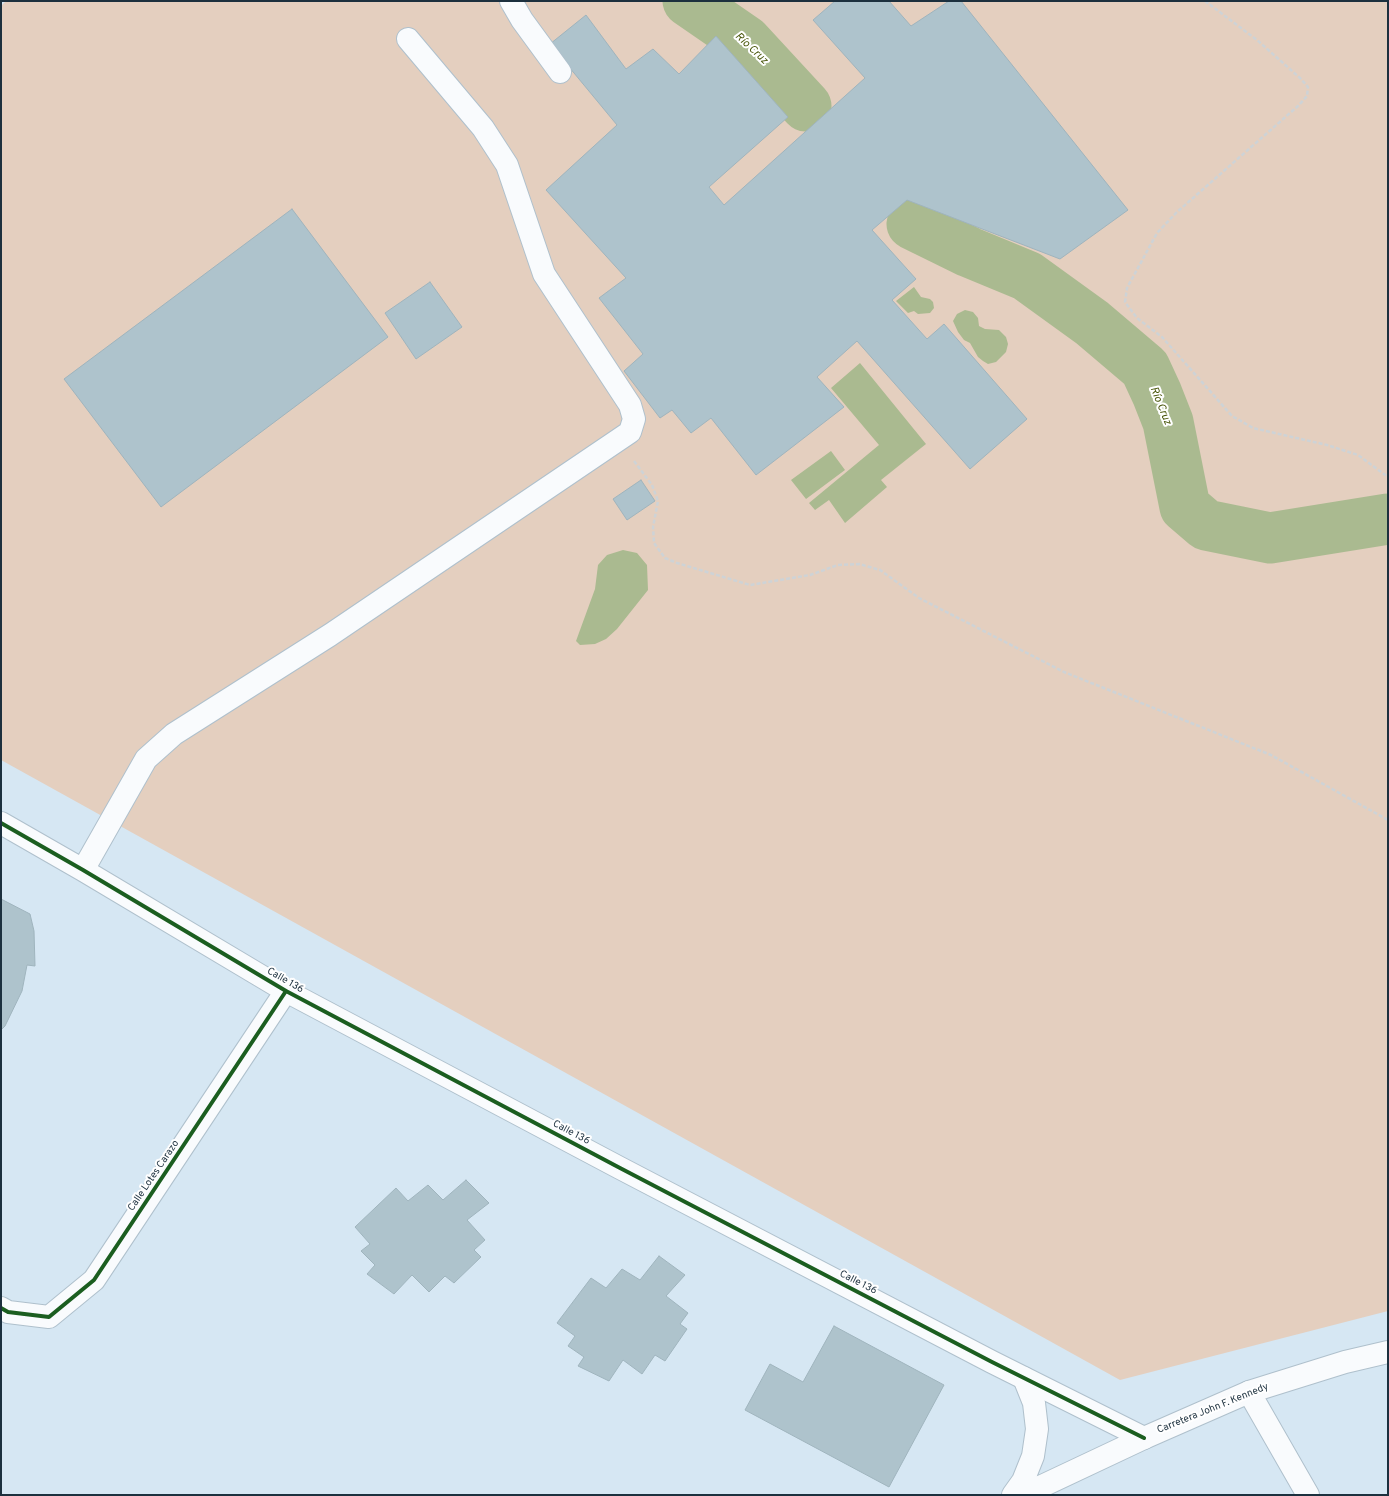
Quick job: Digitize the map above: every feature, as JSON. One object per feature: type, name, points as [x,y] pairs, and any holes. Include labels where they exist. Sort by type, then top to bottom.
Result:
[{"type":"street","points":[[511,1],[522,20],[560,72]]},
{"type":"street","points":[[83,870],[146,759],[174,734],[330,635],[630,432],[634,419],[630,405],[544,274],[507,165],[483,128],[408,39]]},
{"type":"street","name":"Calle 136","points":[[1,823],[286,991],[620,1168],[1024,1378],[1144,1438]]},
{"type":"street","name":"Calle Lotes Carazo","points":[[1,1308],[8,1312],[49,1317],[94,1280],[286,991]]},
{"type":"street","name":"Carretera John F. Kennedy","points":[[1023,1495],[1144,1438],[1249,1392],[1345,1362],[1388,1352]]},
{"type":"street","points":[[1013,1495],[1023,1481],[1033,1456],[1037,1429],[1034,1403],[1024,1378]]},
{"type":"street","points":[[1249,1392],[1308,1495]]},
{"type":"path","points":[[1205,1],[1257,40],[1300,78],[1308,87],[1307,96],[1298,106],[1177,212],[1157,233],[1127,288],[1125,302],[1137,318],[1162,337],[1232,416],[1253,428],[1327,445],[1358,455],[1388,477]]},
{"type":"path","points":[[616,441],[652,485],[658,501],[653,526],[654,543],[665,558],[677,564],[750,585],[765,584],[810,574],[838,565],[860,564],[880,570],[919,598],[1064,672],[1271,755],[1388,820]]},
{"type":"shaded area","points":[[6,1],[1388,1],[1388,1311],[1120,1380],[1,760],[1,6]]},
{"type":"shaded area","points":[[914,287],[921,297],[930,299],[933,302],[934,308],[930,313],[918,314],[914,311],[908,313],[896,301]]},
{"type":"shaded area","points":[[965,310],[973,312],[978,318],[979,326],[985,329],[999,330],[1006,337],[1008,344],[1006,352],[996,362],[988,364],[983,361],[978,357],[970,343],[964,340],[958,332],[953,321],[957,314]]},
{"type":"shaded area","points":[[860,363],[926,444],[881,480],[887,487],[845,523],[829,500],[815,510],[809,503],[879,445],[831,388]]},
{"type":"shaded area","points":[[831,451],[845,470],[806,499],[791,480]]},
{"type":"shaded area","points":[[623,550],[637,553],[647,565],[648,590],[617,629],[606,639],[595,644],[580,645],[576,641],[595,589],[598,565],[607,555]]},
{"type":"building","points":[[835,1],[889,1],[911,26],[949,1],[961,1],[1128,210],[1060,259],[907,200],[872,230],[916,279],[892,300],[927,339],[944,324],[1027,419],[970,469],[857,341],[817,377],[844,407],[756,475],[711,418],[691,433],[672,410],[660,418],[624,371],[643,354],[599,298],[626,278],[546,190],[617,125],[550,44],[586,15],[626,69],[653,49],[679,74],[716,36],[788,117],[709,187],[724,205],[865,78],[813,20]]},
{"type":"building","points":[[292,209],[388,337],[161,507],[64,379]]},
{"type":"building","points":[[430,282],[462,327],[416,359],[385,313]]},
{"type":"building","points":[[641,480],[655,501],[627,520],[613,499]]},
{"type":"building","points":[[1,899],[30,914],[34,931],[35,966],[27,965],[22,991],[5,1026],[1,1030]]},
{"type":"building","points":[[466,1180],[489,1203],[467,1220],[485,1240],[474,1250],[481,1257],[454,1283],[445,1276],[429,1292],[412,1275],[394,1294],[367,1274],[375,1265],[361,1251],[370,1244],[355,1227],[396,1188],[408,1201],[428,1185],[443,1200]]},
{"type":"building","points":[[659,1256],[685,1275],[666,1296],[688,1313],[680,1324],[687,1329],[665,1361],[655,1355],[642,1374],[623,1360],[609,1381],[578,1366],[584,1357],[568,1346],[575,1336],[557,1323],[591,1278],[606,1288],[622,1269],[640,1280]]},
{"type":"building","points":[[834,1326],[944,1385],[889,1487],[745,1410],[770,1364],[803,1382]]},
{"type":"waterway","name":"Río Cruz","points":[[688,1],[746,41],[806,106]]},
{"type":"waterway","name":"Río Cruz","points":[[912,224],[969,252],[1027,276],[1092,323],[1145,368],[1168,422],[1185,507],[1206,525],[1270,538],[1388,519]]},
{"type":"cycle path","points":[[1,823],[286,991],[620,1168],[992,1362],[1144,1438]]},
{"type":"cycle path","points":[[1,1308],[8,1312],[49,1317],[94,1280],[286,991]]}]
